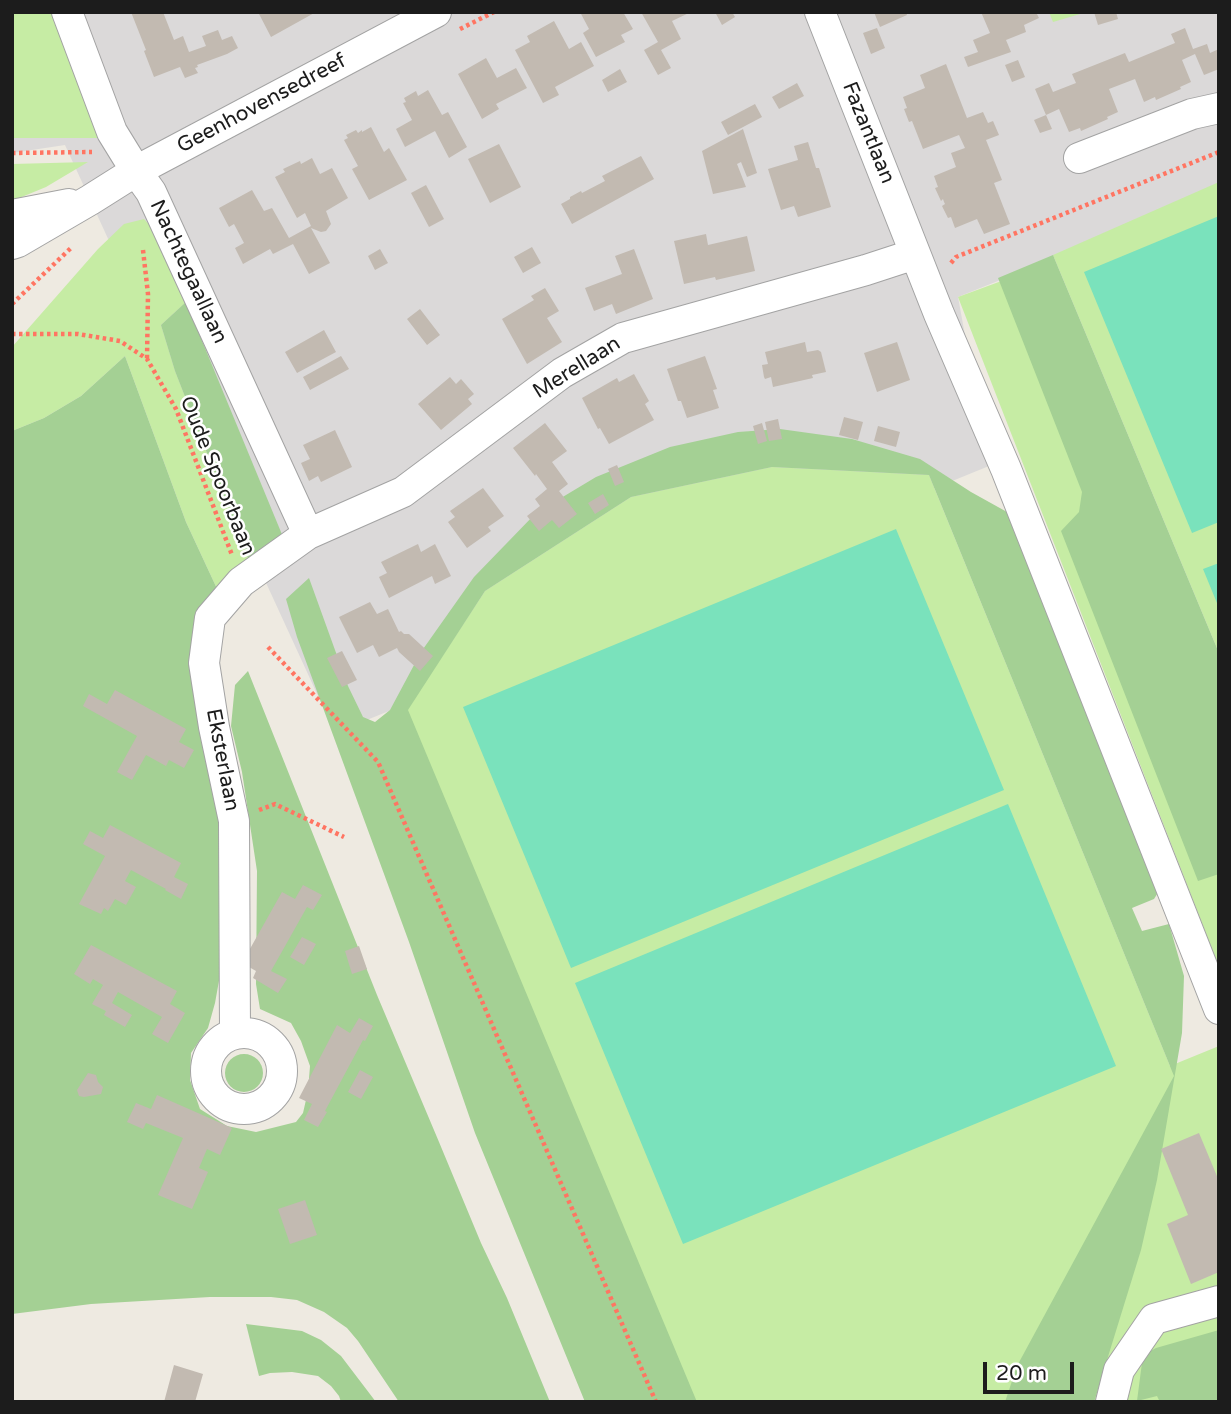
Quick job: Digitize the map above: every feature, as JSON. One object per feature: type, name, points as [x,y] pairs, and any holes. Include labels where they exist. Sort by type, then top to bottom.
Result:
[{"type":"street","name":"Nachtegaallaan","points":[[67,12],[112,132],[151,192],[308,534]]},
{"type":"street","name":"Geenhovensedreef","points":[[12,244],[90,200],[130,162],[436,12]]},
{"type":"street","name":"Fazantlaan","points":[[820,12],[915,254],[1006,469],[1219,1009]]},
{"type":"street","points":[[1079,158],[1192,114],[1219,108]]},
{"type":"street","name":"Geenhovensedreef","points":[[12,215],[90,200]]},
{"type":"street","name":"Merellaan","points":[[308,534],[404,492],[562,373],[623,338],[915,254]]},
{"type":"street","name":"Eksterlaan","points":[[235,1033],[234,821],[214,727],[204,663],[210,618],[241,582],[308,534]]},
{"type":"street","points":[[1111,1402],[1119,1370],[1154,1319],[1219,1301]]},
{"type":"path","points":[[952,272],[951,264],[956,257],[1219,152]]},
{"type":"path","points":[[12,153],[130,162]]},
{"type":"path","points":[[147,359],[148,294],[143,246],[158,207]]},
{"type":"path","points":[[12,304],[74,245]]},
{"type":"path","name":"Oude Spoorbaan","points":[[12,334],[78,334],[120,341],[147,359],[176,409],[241,582]]},
{"type":"path","points":[[268,647],[378,762],[656,1402]]},
{"type":"path","points":[[234,821],[275,804],[344,837]]},
{"type":"shaded area","points":[[12,12],[1219,12],[1219,192],[958,297],[989,466],[335,733],[65,145],[12,153]]},
{"type":"green space","points":[[12,12],[52,12],[100,138],[12,138]]},
{"type":"green space","points":[[1049,12],[1087,12],[1053,22]]},
{"type":"green space","points":[[88,162],[46,187],[12,201],[12,164]]},
{"type":"green space","points":[[1219,182],[1219,653],[1053,255]]},
{"type":"green space","points":[[1219,216],[1219,522],[1192,533],[1084,272]]},
{"type":"green space","points":[[144,219],[160,236],[186,302],[161,325],[175,371],[251,566],[219,593],[186,522],[125,356],[81,396],[44,418],[12,431],[12,347],[98,249],[124,224]]},
{"type":"green space","points":[[1053,255],[1219,653],[1219,874],[1198,881],[1061,531],[1079,512],[1082,492],[998,278]]},
{"type":"green space","points":[[1045,265],[1219,715],[1219,967],[958,297]]},
{"type":"green space","points":[[186,302],[288,549],[251,566],[175,371],[161,325]]},
{"type":"green space","points":[[125,356],[186,522],[219,593],[215,777],[224,875],[224,953],[208,1028],[191,1053],[190,1080],[200,1109],[227,1126],[256,1132],[296,1122],[303,1113],[308,1091],[310,1066],[301,1041],[291,1023],[260,1009],[256,984],[257,871],[242,772],[231,726],[235,685],[248,671],[377,995],[550,1402],[399,1402],[347,1328],[324,1312],[297,1300],[271,1297],[210,1297],[91,1304],[12,1314],[12,431],[44,418],[81,396]]},
{"type":"green space","points":[[780,429],[852,439],[920,459],[1016,517],[1159,891],[1154,899],[1132,908],[1142,931],[1169,924],[1184,976],[1182,1033],[1157,1180],[1141,1250],[1094,1402],[1005,1402],[1017,1366],[1174,1076],[929,475],[772,467],[631,497],[485,591],[408,710],[697,1402],[585,1402],[475,1133],[409,942],[297,637],[286,599],[309,578],[348,686],[363,717],[375,722],[390,710],[421,652],[474,577],[536,513],[596,477],[670,447],[738,432]]},
{"type":"green space","points":[[772,467],[929,475],[1170,1066],[1219,1046],[1219,1387],[1184,1402],[592,1402],[407,710],[485,591],[631,497]]},
{"type":"green space","points":[[896,529],[1004,790],[571,968],[463,707]]},
{"type":"green space","points":[[1219,563],[1219,608],[1203,569]]},
{"type":"green space","points":[[1008,804],[1116,1066],[683,1244],[575,983]]},
{"type":"green space","points":[[244,1054],[257,1060],[263,1073],[257,1086],[244,1092],[231,1086],[225,1073],[231,1060]]},
{"type":"green space","points":[[246,1324],[302,1331],[321,1340],[341,1356],[376,1402],[341,1402],[331,1386],[318,1376],[292,1372],[259,1376]]},
{"type":"green space","points":[[1219,1330],[1219,1402],[1160,1402],[1157,1396],[1137,1401],[1143,1355],[1156,1348]]},
{"type":"building","points":[[131,12],[163,12],[174,40],[183,36],[189,52],[206,46],[202,36],[218,30],[222,40],[232,36],[238,48],[197,65],[195,68],[198,73],[185,78],[180,67],[154,77]]},
{"type":"building","points":[[258,12],[316,12],[271,37]]},
{"type":"building","points":[[580,12],[623,12],[633,29],[621,35],[625,42],[596,57],[583,33],[589,29]]},
{"type":"building","points":[[641,12],[691,12],[672,21],[681,39],[661,50],[671,68],[658,75],[644,50],[658,42]]},
{"type":"building","points":[[715,12],[732,12],[735,17],[722,25]]},
{"type":"building","points":[[874,12],[906,12],[907,15],[880,27]]},
{"type":"building","points":[[981,12],[1036,12],[1039,18],[1024,25],[1026,32],[1006,40],[1011,52],[968,67],[964,57],[978,52],[973,40],[990,33]]},
{"type":"building","points":[[1094,12],[1116,12],[1118,19],[1098,25]]},
{"type":"building","points":[[554,21],[569,49],[581,42],[594,66],[555,87],[559,95],[543,103],[515,50],[530,42],[527,36]]},
{"type":"building","points":[[877,28],[885,48],[871,54],[863,33]]},
{"type":"building","points":[[1185,28],[1193,49],[1207,44],[1210,53],[1219,49],[1219,69],[1204,75],[1195,54],[1182,60],[1191,82],[1156,100],[1155,97],[1144,102],[1135,79],[1109,89],[1118,112],[1081,131],[1080,128],[1069,132],[1059,109],[1046,115],[1035,89],[1049,83],[1053,92],[1076,83],[1072,74],[1125,53],[1129,62],[1175,43],[1171,34]]},
{"type":"building","points":[[486,58],[497,78],[516,68],[527,88],[496,104],[499,109],[482,119],[458,74]]},
{"type":"building","points":[[1018,60],[1025,77],[1012,82],[1005,65]]},
{"type":"building","points":[[946,64],[967,118],[983,112],[988,123],[993,121],[999,135],[986,140],[1002,180],[994,183],[1010,224],[984,234],[977,219],[955,228],[951,217],[948,218],[942,206],[945,204],[943,199],[941,201],[935,188],[938,187],[934,176],[956,167],[951,153],[965,148],[959,135],[923,149],[904,109],[907,108],[903,97],[925,88],[920,75]]},
{"type":"building","points":[[620,69],[627,82],[608,92],[602,80]]},
{"type":"building","points":[[797,83],[804,96],[779,109],[772,97]]},
{"type":"building","points":[[428,90],[442,115],[448,112],[467,147],[449,158],[435,131],[405,147],[396,129],[412,120],[403,103],[406,102],[404,98],[416,91],[418,96]]},
{"type":"building","points":[[755,104],[762,117],[728,135],[721,122]]},
{"type":"building","points":[[1046,115],[1052,129],[1040,133],[1034,120]]},
{"type":"building","points":[[371,127],[384,152],[389,148],[407,180],[369,200],[352,169],[358,166],[344,140],[348,138],[346,135],[356,130],[358,133]]},
{"type":"building","points":[[743,129],[757,173],[747,177],[741,162],[737,164],[746,187],[713,194],[702,151]]},
{"type":"building","points":[[808,142],[831,207],[798,217],[794,206],[781,210],[768,169],[798,160],[794,146]]},
{"type":"building","points":[[499,144],[521,187],[490,203],[468,159]]},
{"type":"building","points":[[641,156],[654,179],[572,224],[561,204],[581,191],[582,193],[605,181],[602,176]]},
{"type":"building","points":[[312,158],[320,174],[332,168],[348,198],[326,211],[331,224],[326,231],[311,228],[330,263],[309,274],[293,244],[273,254],[270,249],[243,264],[235,248],[244,243],[234,224],[229,227],[219,208],[252,190],[264,211],[272,208],[289,238],[311,226],[305,213],[297,218],[275,177],[285,172],[283,169]]},
{"type":"building","points":[[426,185],[444,219],[429,227],[411,193]]},
{"type":"building","points":[[706,234],[708,245],[747,236],[755,271],[684,284],[674,241]]},
{"type":"building","points":[[532,247],[541,263],[523,273],[514,257]]},
{"type":"building","points":[[380,249],[388,263],[375,270],[368,256]]},
{"type":"building","points":[[634,249],[653,299],[616,314],[612,304],[594,311],[585,288],[622,274],[615,256]]},
{"type":"building","points":[[545,288],[559,311],[547,318],[562,342],[527,364],[502,319],[534,300],[531,296]]},
{"type":"building","points":[[420,309],[440,335],[427,345],[407,319]]},
{"type":"building","points":[[324,330],[336,352],[297,373],[285,352]]},
{"type":"building","points":[[805,342],[807,352],[821,352],[826,372],[812,375],[813,378],[773,387],[771,377],[764,377],[762,365],[768,364],[765,352]]},
{"type":"building","points":[[897,342],[910,380],[877,392],[864,353]]},
{"type":"building","points":[[341,356],[349,369],[310,390],[303,377]]},
{"type":"building","points":[[705,356],[717,389],[713,390],[719,408],[687,418],[667,369]]},
{"type":"building","points":[[634,374],[649,401],[645,404],[654,420],[609,444],[582,398],[617,378],[619,382]]},
{"type":"building","points":[[450,377],[456,384],[461,379],[474,394],[468,399],[472,404],[441,430],[418,404]]},
{"type":"building","points":[[844,417],[863,422],[858,440],[839,435]]},
{"type":"building","points":[[778,419],[782,439],[769,441],[765,422]]},
{"type":"building","points":[[545,423],[567,451],[552,462],[568,484],[559,491],[577,514],[559,528],[552,520],[539,531],[527,516],[540,506],[535,499],[547,489],[513,448]]},
{"type":"building","points":[[762,423],[767,441],[758,444],[753,426]]},
{"type":"building","points":[[878,426],[900,432],[896,447],[874,441]]},
{"type":"building","points":[[335,430],[352,467],[321,482],[318,476],[309,481],[301,463],[310,459],[303,445]]},
{"type":"building","points":[[617,465],[624,482],[615,486],[608,469]]},
{"type":"building","points":[[483,488],[504,516],[488,527],[491,531],[467,548],[448,522],[455,517],[450,511]]},
{"type":"building","points":[[603,494],[609,505],[595,514],[588,503]]},
{"type":"building","points":[[418,544],[421,552],[435,544],[451,576],[435,584],[432,576],[389,598],[379,577],[387,573],[381,562]]},
{"type":"building","points":[[370,602],[377,614],[388,609],[399,632],[409,634],[433,656],[420,671],[397,648],[379,657],[373,645],[357,653],[339,617]]},
{"type":"building","points":[[342,651],[357,680],[342,687],[327,658]]},
{"type":"building","points":[[115,690],[186,729],[179,742],[194,750],[184,768],[169,760],[166,766],[146,755],[132,780],[117,772],[137,736],[83,706],[89,694],[107,704]]},
{"type":"building","points":[[110,825],[181,863],[174,877],[188,884],[181,899],[131,870],[125,881],[136,887],[126,905],[115,899],[108,911],[104,908],[101,914],[79,904],[105,856],[83,844],[90,831],[103,838]]},
{"type":"building","points":[[303,885],[322,895],[313,910],[307,907],[271,971],[287,979],[278,993],[253,978],[256,971],[242,963],[282,892],[295,899]]},
{"type":"building","points":[[302,937],[316,944],[304,965],[290,957]]},
{"type":"building","points":[[91,945],[177,991],[170,1004],[185,1013],[168,1043],[152,1034],[162,1017],[118,992],[112,1003],[132,1015],[125,1027],[104,1015],[106,1011],[92,1004],[103,985],[93,979],[90,984],[74,974]]},
{"type":"building","points":[[359,946],[367,969],[352,974],[345,951]]},
{"type":"building","points":[[359,1018],[373,1026],[318,1127],[304,1120],[312,1104],[299,1098],[337,1025],[350,1033]]},
{"type":"building","points":[[360,1070],[373,1077],[361,1099],[348,1092]]},
{"type":"building","points":[[88,1073],[96,1075],[103,1087],[101,1094],[79,1096],[77,1090]]},
{"type":"building","points":[[157,1095],[232,1128],[220,1155],[207,1149],[199,1168],[208,1172],[192,1209],[158,1195],[183,1138],[146,1123],[143,1129],[127,1122],[136,1103],[151,1109]]},
{"type":"building","points":[[1199,1133],[1219,1181],[1219,1272],[1191,1284],[1167,1224],[1188,1215],[1161,1149]]},
{"type":"building","points":[[305,1200],[317,1235],[290,1244],[278,1209]]},
{"type":"building","points":[[174,1365],[203,1374],[195,1402],[164,1402]]}]
